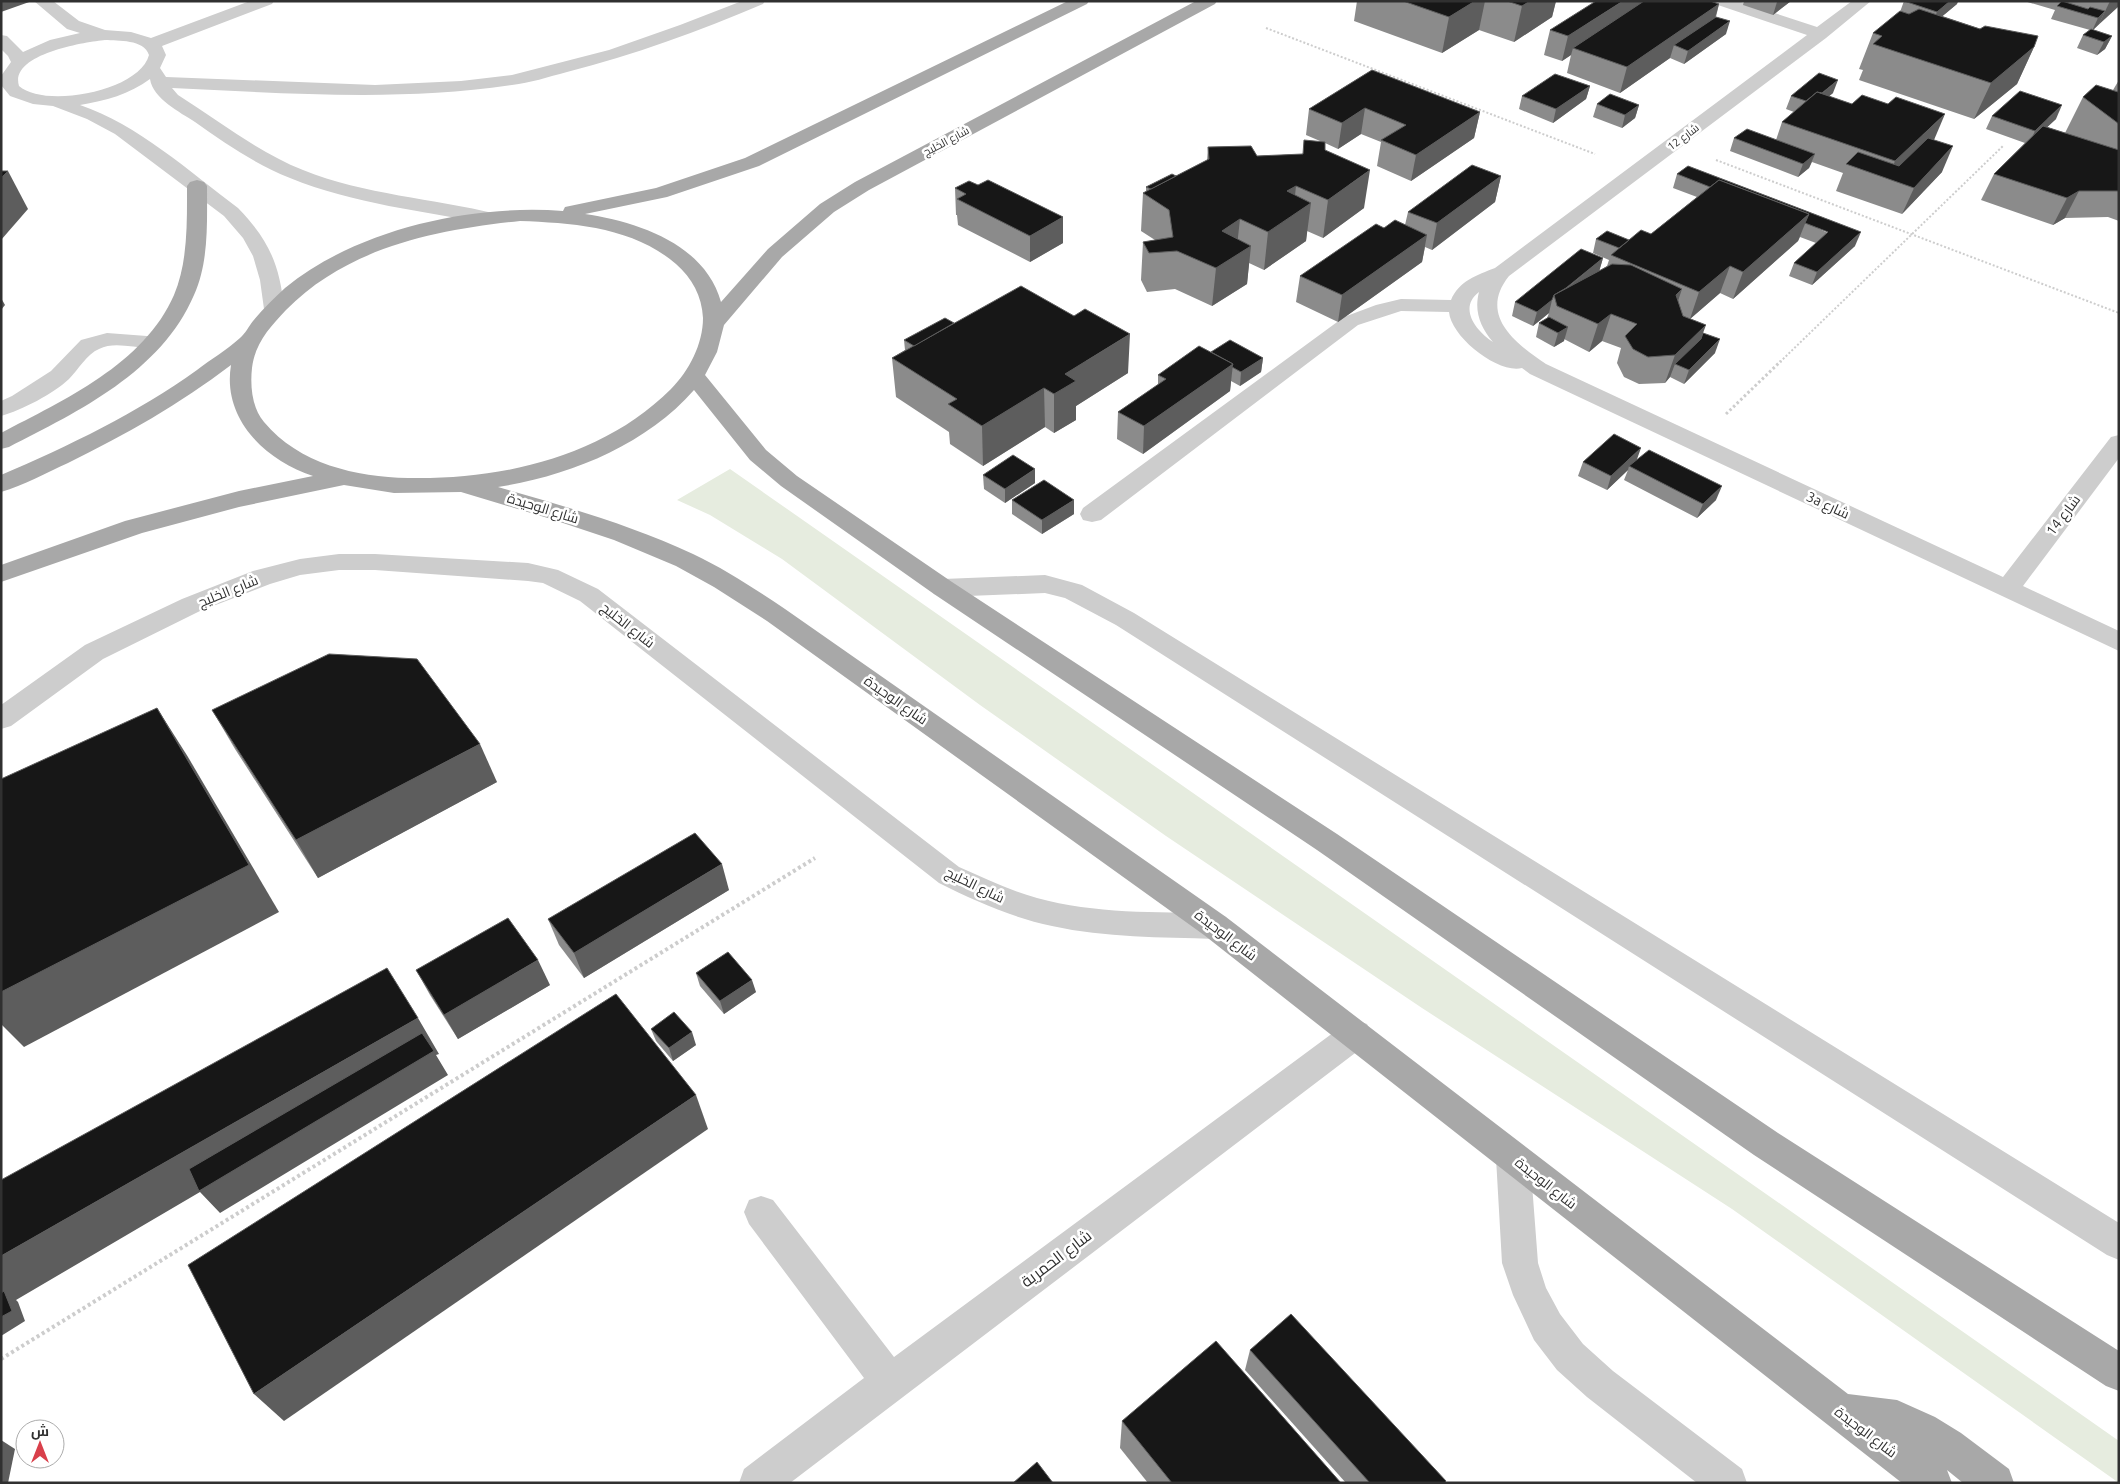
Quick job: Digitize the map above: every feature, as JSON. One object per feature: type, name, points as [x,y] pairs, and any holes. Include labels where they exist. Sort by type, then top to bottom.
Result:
[{"type":"main road","points":[[551,216],[660,193],[752,162],[1081,1]]},
{"type":"main road","name":"شارع الخليج","points":[[714,323],[775,253],[827,208],[862,186],[1209,1]]},
{"type":"main road","points":[[1,442],[87,396],[112,378],[152,342],[171,317],[184,294],[193,256],[197,220],[196,186]]},
{"type":"main road","points":[[1,484],[48,464],[125,424],[191,384],[247,343],[274,310],[293,292],[315,276],[368,248],[428,228],[490,218],[551,216],[589,220],[624,228],[656,240],[681,256],[700,276],[711,298],[714,323],[708,349],[694,376],[675,398],[650,419],[619,438],[584,454],[545,468],[512,476],[462,484],[419,486],[380,484],[343,478],[313,468],[287,455],[267,440],[252,423],[243,404],[240,384],[247,343]]},
{"type":"main road","points":[[694,376],[758,455],[776,471],[943,588],[1327,842],[1766,1144],[2119,1373]]},
{"type":"main road","points":[[1,574],[134,527],[240,498],[343,478]]},
{"type":"main road","name":"شارع الوحيدة","points":[[462,484],[580,519],[650,545],[716,576],[776,615],[1215,926],[1933,1483]]},
{"type":"main road","points":[[1840,1412],[1864,1413],[1899,1420],[1932,1436],[1995,1483]]},
{"type":"street","points":[[42,1],[73,24],[105,35],[140,39],[151,44],[157,51],[156,74],[172,99],[270,162],[296,174],[336,188],[381,199],[490,218]]},
{"type":"street","points":[[151,44],[266,1]]},
{"type":"street","points":[[105,35],[66,41],[48,47],[20,63],[12,72],[9,80],[11,87],[18,94],[33,99],[52,101],[72,100],[112,92],[156,74],[379,91],[506,81],[635,48],[757,1]]},
{"type":"street","points":[[1720,1],[1820,34]]},
{"type":"street","name":"شارع 12","points":[[1538,369],[1515,354],[1499,337],[1489,319],[1486,302],[1491,286],[1502,272],[1863,1]]},
{"type":"street","points":[[1,40],[16,54],[20,63]]},
{"type":"street","points":[[1,100],[18,94]]},
{"type":"street","points":[[52,101],[108,122],[231,212],[258,242],[266,260],[271,280],[274,310]]},
{"type":"street","name":"شارع 12","points":[[1458,306],[1463,295],[1472,285],[1486,277],[1502,272]]},
{"type":"street","points":[[1092,514],[1352,321],[1383,309],[1401,305],[1458,306],[1459,319],[1466,332],[1478,344],[1495,355],[1538,369]]},
{"type":"street","points":[[1,409],[34,393],[59,376],[89,345],[107,339],[152,342]]},
{"type":"street","name":"3a شارع","points":[[1538,369],[2119,642]]},
{"type":"street","name":"شارع 14","points":[[2007,589],[2119,442]]},
{"type":"street","name":"شارع الخليج","points":[[1,719],[94,652],[190,605],[262,577],[300,568],[339,562],[375,562],[528,572],[550,576],[589,595],[949,875],[986,893],[1025,907],[1067,917],[1110,922],[1215,926]]},
{"type":"street","points":[[943,588],[1046,584],[1073,591],[1125,619],[2119,1243]]},
{"type":"street","name":"شارع الحمرية","points":[[758,1483],[890,1382],[1356,1034]]},
{"type":"street","points":[[1513,1158],[1520,1262],[1531,1294],[1547,1328],[1570,1358],[1600,1384],[1728,1483]]},
{"type":"street","points":[[761,1212],[890,1382]]},
{"type":"path","points":[[1266,28],[1638,170]]},
{"type":"path","points":[[1673,144],[2119,313]]},
{"type":"path","points":[[1696,443],[2004,145]]},
{"type":"path","points":[[1,1358],[815,858]]},
{"type":"shaded area","points":[[730,469],[2119,1441],[2119,1483],[1732,1209],[1422,1008],[1166,836],[980,705],[782,559],[710,515],[677,500]]},
{"type":"building","points":[[1403,1],[1475,1],[1449,17]]},
{"type":"building","points":[[1507,1],[1530,1],[1522,6]]},
{"type":"building","points":[[1596,1],[1623,1],[1568,36],[1550,30]]},
{"type":"building","points":[[1644,1],[1710,1],[1719,4],[1627,67],[1573,48]]},
{"type":"building","points":[[1904,1],[1950,1],[1937,12]]},
{"type":"building","points":[[2062,1],[2088,9],[2090,7],[2105,11],[2098,18],[2057,6]]},
{"type":"building","points":[[1919,9],[1980,29],[1985,26],[2038,36],[2034,47],[1991,83],[1873,44],[1882,36],[1873,33],[1900,11],[1909,14]]},
{"type":"building","points":[[1716,17],[1730,21],[1688,51],[1674,45]]},
{"type":"building","points":[[2091,29],[2112,36],[2104,42],[2083,35]]},
{"type":"building","points":[[1372,70],[1480,112],[1416,155],[1381,140],[1406,125],[1365,108],[1342,123],[1309,109]]},
{"type":"building","points":[[1819,73],[1838,80],[1822,93],[1817,92],[1806,101],[1791,96]]},
{"type":"building","points":[[1555,74],[1590,86],[1556,109],[1522,96]]},
{"type":"building","points":[[2096,85],[2119,91],[2119,124],[2083,97]]},
{"type":"building","points":[[2020,91],[2062,105],[2035,131],[1992,116]]},
{"type":"building","points":[[1817,92],[1852,104],[1862,95],[1888,104],[1896,97],[1945,114],[1895,161],[1782,122]]},
{"type":"building","points":[[1610,94],[1639,105],[1625,115],[1597,104]]},
{"type":"building","points":[[2043,126],[2119,150],[2119,191],[2079,191],[2067,198],[1994,174]]},
{"type":"building","points":[[1747,129],[1815,154],[1803,164],[1734,138]]},
{"type":"building","points":[[1928,138],[1953,146],[1914,188],[1846,164],[1858,152],[1899,166]]},
{"type":"building","points":[[1304,140],[1325,142],[1325,150],[1370,170],[1328,200],[1296,186],[1287,191],[1311,203],[1268,232],[1240,219],[1222,231],[1251,246],[1216,268],[1177,251],[1149,253],[1143,242],[1173,237],[1169,210],[1143,193],[1209,159],[1208,147],[1251,146],[1257,156],[1303,154]]},
{"type":"building","points":[[1472,165],[1501,176],[1437,223],[1408,212]]},
{"type":"building","points":[[1688,166],[1861,232],[1817,272],[1794,263],[1828,232],[1805,223],[1809,214],[1719,180],[1710,187],[1677,174]]},
{"type":"building","points":[[1,171],[8,171],[1,178]]},
{"type":"building","points":[[1172,174],[1176,176],[1151,189],[1146,187]]},
{"type":"building","points":[[988,180],[1063,217],[1030,236],[957,199],[966,194],[955,188],[969,181],[978,185]]},
{"type":"building","points":[[1719,180],[1809,214],[1743,272],[1730,266],[1699,292],[1611,255],[1641,230],[1651,234]]},
{"type":"building","points":[[1395,220],[1427,235],[1342,295],[1300,276],[1376,224],[1384,228]]},
{"type":"building","points":[[1607,231],[1629,240],[1619,248],[1596,239]]},
{"type":"building","points":[[1581,249],[1603,258],[1566,288],[1554,295],[1552,300],[1537,312],[1515,302]]},
{"type":"building","points":[[1612,264],[1631,265],[1682,289],[1676,295],[1683,316],[1706,325],[1675,355],[1648,357],[1633,349],[1625,336],[1637,324],[1611,314],[1598,324],[1557,306],[1554,295]]},
{"type":"building","points":[[1021,286],[1074,316],[1085,309],[1130,334],[1065,374],[1076,381],[1054,394],[1044,388],[982,426],[948,404],[957,399],[892,358]]},
{"type":"building","points":[[1549,317],[1568,327],[1558,333],[1539,323]]},
{"type":"building","points":[[945,318],[954,323],[914,346],[904,340]]},
{"type":"building","points":[[1703,333],[1720,339],[1689,370],[1675,364],[1701,339]]},
{"type":"building","points":[[1230,340],[1263,358],[1241,372],[1232,367],[1233,364],[1211,352]]},
{"type":"building","points":[[1199,346],[1233,364],[1144,426],[1118,412],[1166,379],[1158,375]]},
{"type":"building","points":[[1614,434],[1641,448],[1611,476],[1583,462]]},
{"type":"building","points":[[1649,450],[1722,486],[1703,504],[1629,466]]},
{"type":"building","points":[[1013,455],[1035,469],[1005,489],[983,475]]},
{"type":"building","points":[[1044,480],[1074,500],[1042,520],[1012,500]]},
{"type":"building","points":[[329,654],[417,659],[480,744],[296,840],[212,710]]},
{"type":"building","points":[[157,708],[249,865],[1,992],[1,779]]},
{"type":"building","points":[[695,833],[722,864],[574,953],[548,919]]},
{"type":"building","points":[[508,918],[538,960],[444,1015],[416,970]]},
{"type":"building","points":[[728,952],[752,980],[720,1001],[696,973]]},
{"type":"building","points":[[387,968],[418,1018],[1,1256],[1,1180]]},
{"type":"building","points":[[616,994],[696,1095],[254,1394],[188,1265]]},
{"type":"building","points":[[674,1012],[692,1032],[669,1048],[651,1029]]},
{"type":"building","points":[[422,1033],[434,1051],[199,1191],[189,1169]]},
{"type":"building","points":[[4,1291],[12,1311],[1,1317],[1,1293]]},
{"type":"building","points":[[1291,1314],[1446,1481],[1444,1483],[1370,1483],[1250,1350]]},
{"type":"building","points":[[1216,1341],[1341,1483],[1172,1483],[1122,1421]]},
{"type":"building","points":[[1037,1462],[1053,1483],[1013,1483]]}]
